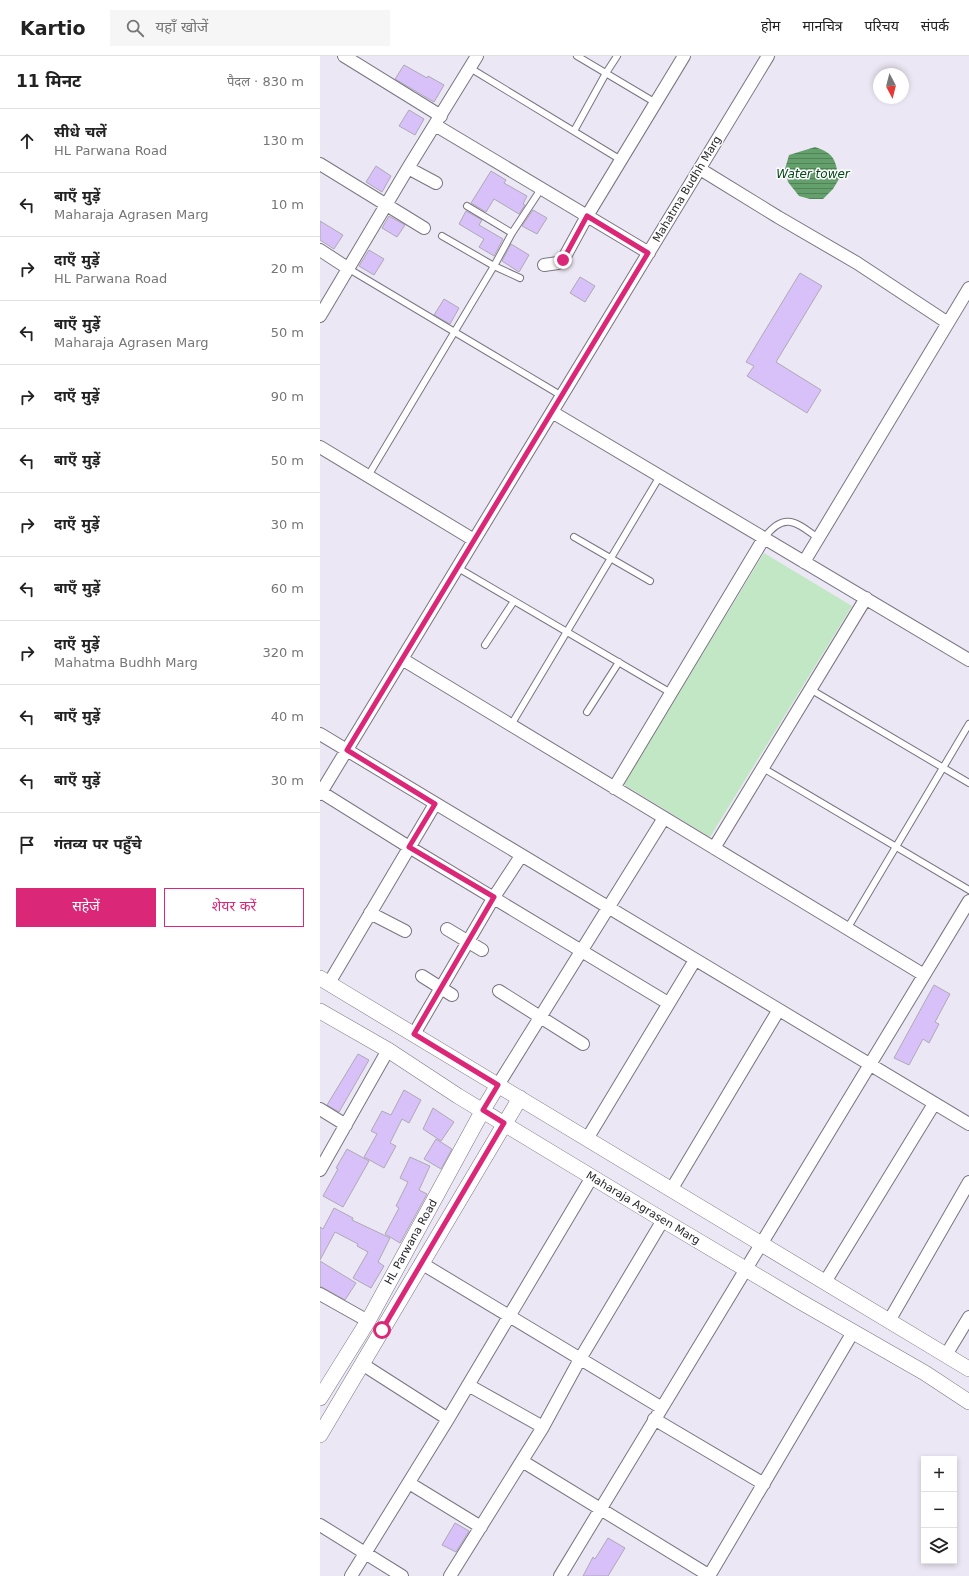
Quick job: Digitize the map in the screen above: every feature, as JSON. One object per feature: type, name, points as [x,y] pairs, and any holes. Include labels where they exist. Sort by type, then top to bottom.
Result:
[{"type":"street","points":[[344,56],[361,60],[438,120],[541,189],[648,253]]},
{"type":"street","points":[[320,316],[477,56]]},
{"type":"street","points":[[544,265],[558,263],[563,260],[587,216],[684,56]]},
{"type":"street","name":"Mahatma Budhh Marg","points":[[321,793],[768,56]]},
{"type":"street","points":[[320,164],[424,228]]},
{"type":"street","points":[[408,168],[436,184]]},
{"type":"street","points":[[700,169],[778,218],[857,263],[948,323]]},
{"type":"street","points":[[320,250],[349,269]]},
{"type":"street","points":[[804,562],[969,288]]},
{"type":"street","points":[[552,412],[969,660]]},
{"type":"street","points":[[320,447],[474,540]]},
{"type":"street","points":[[614,788],[764,538]]},
{"type":"street","points":[[714,848],[866,598]]},
{"type":"street","points":[[402,659],[924,975]]},
{"type":"street","points":[[320,734],[778,1011],[969,1124]]},
{"type":"street","points":[[321,793],[668,1003]]},
{"type":"street","points":[[435,804],[370,913],[324,981],[969,1370]]},
{"type":"street","points":[[498,1085],[664,818]]},
{"type":"street","points":[[414,1034],[494,897],[522,856]]},
{"type":"street","points":[[560,1576],[969,900]]},
{"type":"street","points":[[370,913],[405,931]]},
{"type":"street","points":[[447,929],[482,950]]},
{"type":"street","points":[[587,1139],[695,960]]},
{"type":"street","points":[[422,976],[452,995]]},
{"type":"street","points":[[499,991],[583,1044]]},
{"type":"street","name":"Maharaja Agrasen Marg","points":[[320,1011],[388,1050],[458,1096],[663,1220],[925,1374],[969,1402]]},
{"type":"street","points":[[671,1190],[778,1011]]},
{"type":"street","points":[[320,1170],[388,1050]]},
{"type":"street","name":"HL Parwana Road","points":[[322,1391],[368,1321],[498,1085]]},
{"type":"street","name":"HL Parwana Road","points":[[320,1435],[421,1262],[520,1098]]},
{"type":"street","points":[[825,1282],[934,1104]]},
{"type":"street","points":[[320,1109],[346,1125]]},
{"type":"street","points":[[351,1576],[448,1419],[592,1177]]},
{"type":"street","points":[[889,1321],[969,1182]]},
{"type":"street","points":[[450,1576],[543,1427],[580,1359],[663,1220]]},
{"type":"street","points":[[421,1262],[662,1408]]},
{"type":"street","points":[[320,1294],[368,1321]]},
{"type":"street","points":[[946,1356],[969,1317]]},
{"type":"street","points":[[522,1461],[709,1576],[853,1332]]},
{"type":"street","points":[[362,1364],[448,1419]]},
{"type":"street","points":[[468,1385],[543,1427]]},
{"type":"street","points":[[654,1419],[764,1484]]},
{"type":"street","points":[[409,1482],[481,1527]]},
{"type":"street","points":[[320,1525],[402,1576]]},
{"type":"lane","points":[[577,56],[656,103]]},
{"type":"lane","points":[[574,131],[617,56]]},
{"type":"lane","points":[[470,68],[621,160]]},
{"type":"lane","points":[[368,476],[455,332],[512,233],[541,189]]},
{"type":"lane","points":[[467,206],[512,233]]},
{"type":"lane","points":[[442,236],[494,266],[520,278]]},
{"type":"lane","points":[[349,269],[562,396]]},
{"type":"lane","points":[[511,725],[660,476]]},
{"type":"lane","points":[[764,538],[775,525],[788,522],[802,526],[818,538]]},
{"type":"lane","points":[[574,538],[650,581]]},
{"type":"lane","points":[[458,568],[671,693]]},
{"type":"lane","points":[[485,645],[514,601]]},
{"type":"lane","points":[[587,712],[619,662]]},
{"type":"lane","points":[[810,689],[969,783]]},
{"type":"lane","points":[[846,929],[969,724]]},
{"type":"lane","points":[[763,768],[969,890]]},
{"type":"shaded area","points":[[764,553],[852,606],[710,837],[623,784]]},
{"type":"water","name":"Water tower","points":[[815,147],[827,152],[833,158],[839,179],[833,189],[823,199],[810,199],[799,196],[788,182],[785,169],[789,155]]},
{"type":"building","points":[[404,65],[427,78],[428,76],[444,85],[434,102],[395,79]]},
{"type":"building","points":[[409,110],[424,119],[415,135],[399,126]]},
{"type":"building","points":[[376,166],[391,176],[382,192],[366,182]]},
{"type":"building","points":[[491,171],[506,180],[504,183],[527,196],[523,204],[525,205],[519,214],[494,199],[486,212],[471,203]]},
{"type":"building","points":[[533,210],[547,218],[537,234],[522,226]]},
{"type":"building","points":[[466,211],[482,220],[479,225],[503,239],[494,256],[479,247],[484,239],[459,224]]},
{"type":"building","points":[[389,216],[405,225],[397,237],[382,228]]},
{"type":"building","points":[[320,221],[343,235],[334,249],[320,240]]},
{"type":"building","points":[[511,244],[529,255],[519,272],[502,261]]},
{"type":"building","points":[[369,250],[384,259],[374,275],[359,266]]},
{"type":"building","points":[[800,273],[822,286],[776,362],[821,390],[807,413],[747,376],[754,366],[746,362]]},
{"type":"building","points":[[580,277],[595,286],[585,302],[570,293]]},
{"type":"building","points":[[444,299],[459,308],[450,324],[434,315]]},
{"type":"building","points":[[934,985],[950,994],[935,1022],[939,1024],[929,1043],[923,1039],[909,1065],[894,1058]]},
{"type":"building","points":[[358,1054],[369,1060],[339,1112],[327,1105]]},
{"type":"building","points":[[404,1090],[421,1100],[409,1123],[402,1119],[390,1143],[396,1146],[384,1168],[364,1157],[377,1134],[371,1131],[382,1111],[391,1115]]},
{"type":"building","points":[[433,1108],[454,1122],[441,1141],[423,1129]]},
{"type":"building","points":[[436,1139],[452,1149],[441,1169],[424,1159]]},
{"type":"building","points":[[347,1149],[369,1161],[343,1207],[323,1196]]},
{"type":"building","points":[[410,1157],[430,1166],[419,1190],[427,1194],[400,1243],[385,1234],[399,1208],[396,1206],[408,1182],[400,1178]]},
{"type":"building","points":[[334,1208],[353,1218],[352,1220],[390,1238],[378,1262],[384,1266],[371,1288],[353,1278],[368,1252],[357,1246],[358,1244],[335,1232],[320,1260],[320,1227],[323,1229]]},
{"type":"building","points":[[320,1261],[356,1283],[345,1300],[320,1286]]},
{"type":"building","points":[[455,1523],[469,1531],[456,1552],[442,1545]]},
{"type":"building","points":[[608,1538],[625,1548],[608,1576],[583,1576],[593,1557],[595,1559]]},
{"type":"route","points":[[382,1330],[504,1123],[483,1110],[498,1085],[414,1034],[494,897],[409,847],[435,804],[347,750],[648,253],[587,216],[563,260]]}]
